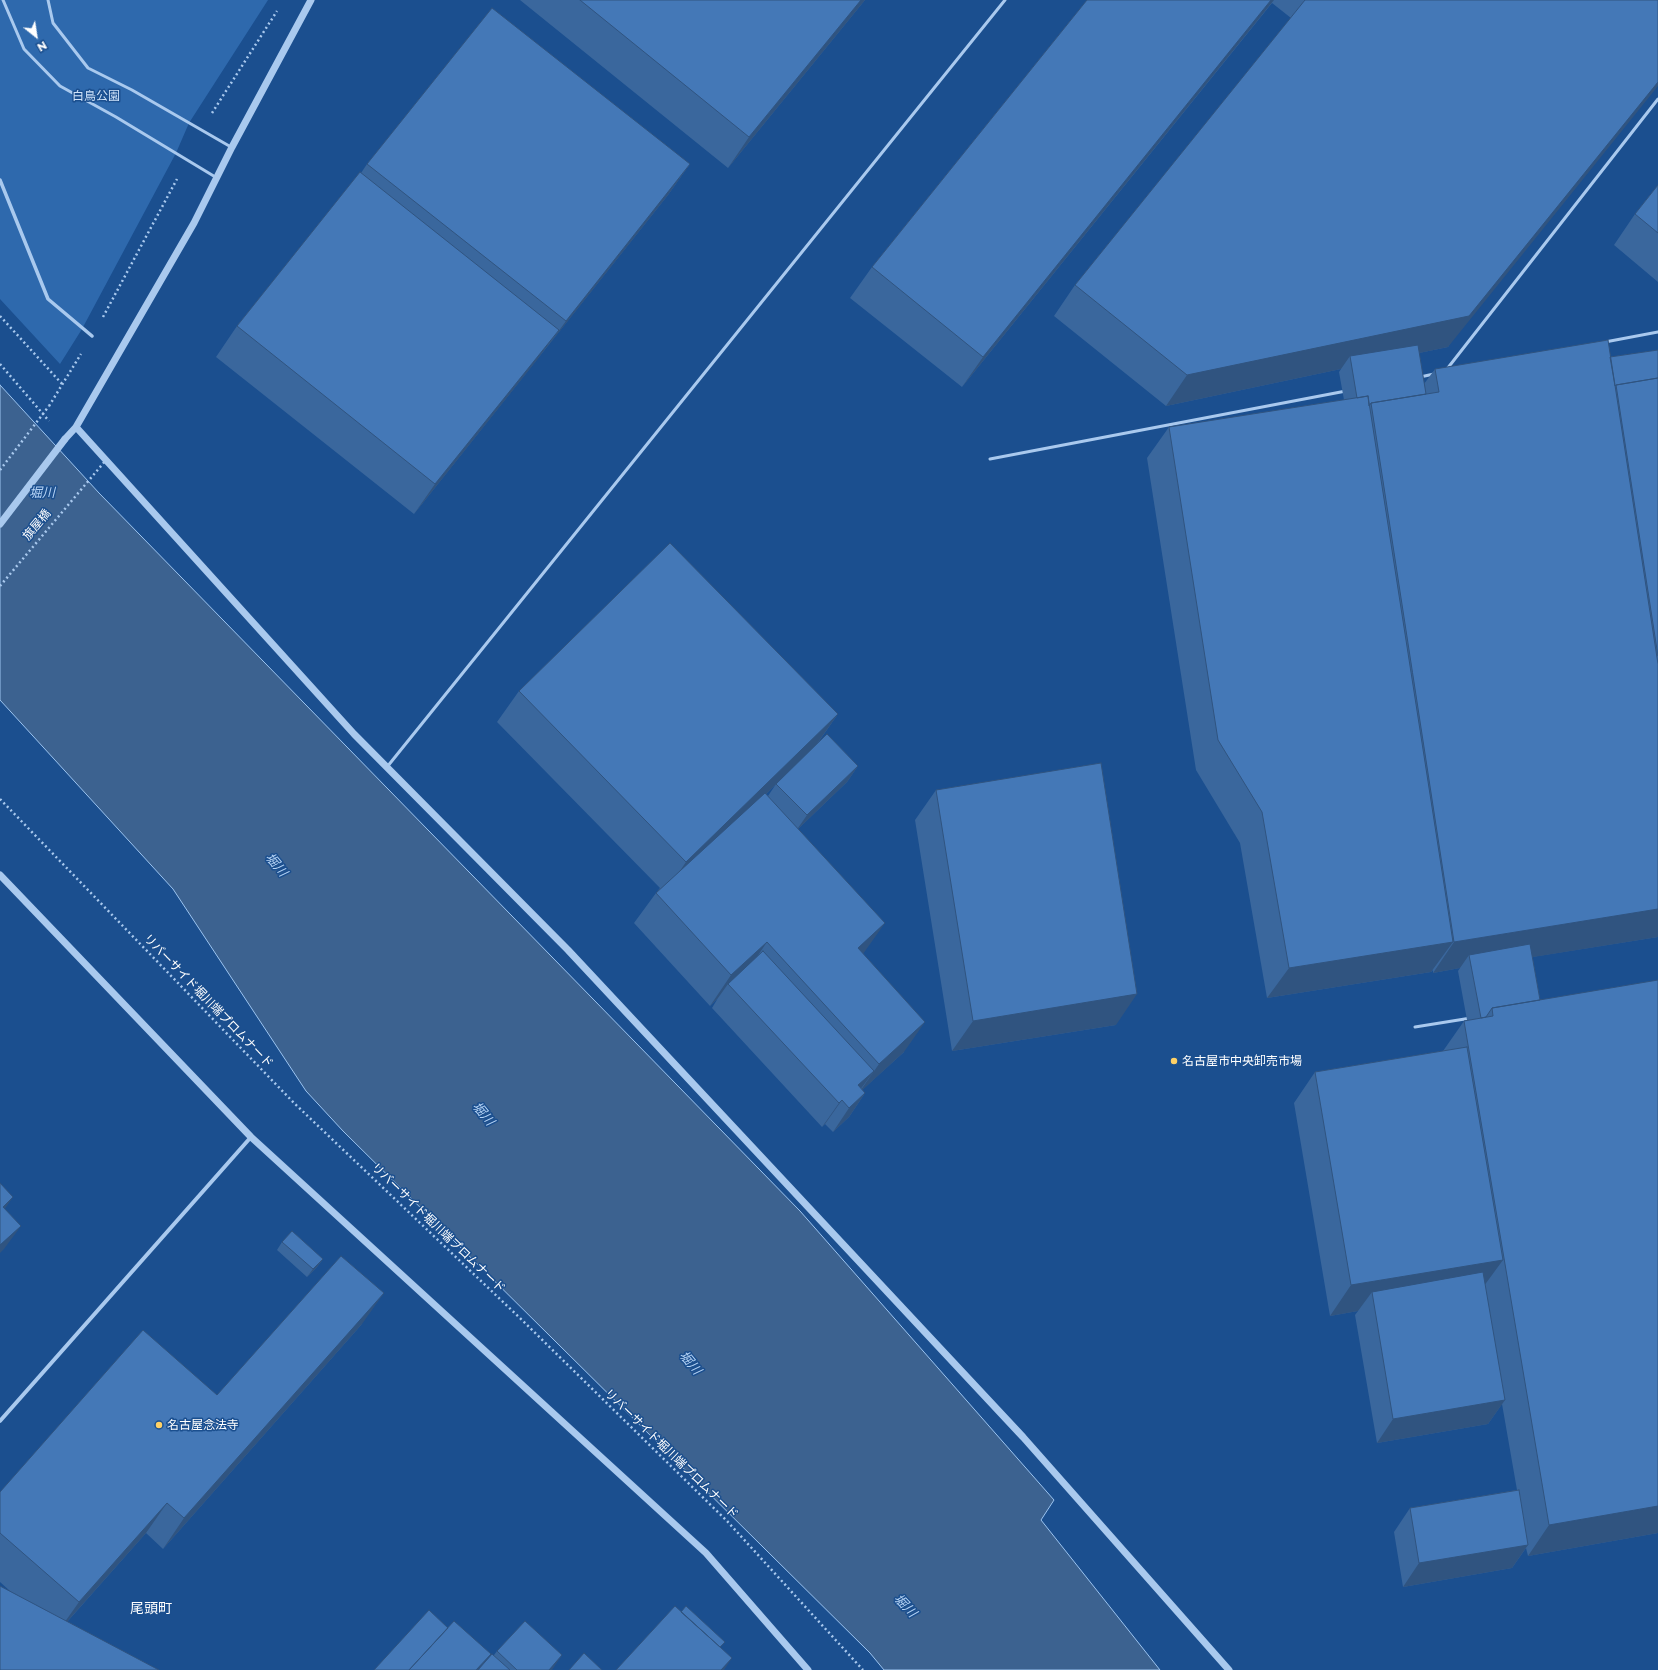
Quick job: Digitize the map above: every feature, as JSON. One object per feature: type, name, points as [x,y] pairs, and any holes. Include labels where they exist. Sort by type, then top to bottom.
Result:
[{"type":"street","points":[[0,524],[65,439],[76,427],[194,223],[232,147],[311,0]]},
{"type":"street","points":[[0,180],[48,299],[92,336]]},
{"type":"street","points":[[76,427],[354,734],[568,950],[1023,1437],[1229,1670]]},
{"type":"street","points":[[0,875],[252,1137],[706,1553],[808,1670]]},
{"type":"street","points":[[0,1420],[252,1137]]},
{"type":"lane","points":[[3,0],[24,49],[60,86],[116,117],[217,178]]},
{"type":"lane","points":[[48,0],[53,23],[88,68],[139,94],[232,147]]},
{"type":"lane","points":[[388,767],[1005,0]]},
{"type":"lane","points":[[0,5],[5,5]]},
{"type":"lane","points":[[1452,371],[1444,372],[1658,99]]},
{"type":"lane","points":[[1597,343],[1658,332]]},
{"type":"lane","points":[[1413,378],[1436,374]]},
{"type":"lane","points":[[990,459],[1350,390]]},
{"type":"lane","points":[[1415,1027],[1478,1017]]},
{"type":"path","points":[[201,130],[279,6]]},
{"type":"path","points":[[0,470],[50,406],[63,385],[92,336],[187,160]]},
{"type":"path","points":[[0,316],[63,385]]},
{"type":"path","name":"旗屋橋","points":[[0,586],[106,460]]},
{"type":"path","name":"リバーサイド堀川端プロムナード","points":[[0,800],[294,1103],[516,1315],[727,1521],[863,1670]]},
{"type":"green space","name":"白鳥公園","points":[[0,0],[268,0],[189,123],[176,153],[82,329],[60,364],[0,299]]},
{"type":"water","name":"堀川","points":[[0,385],[99,493],[800,1211],[1054,1500],[1041,1520],[1160,1670],[884,1670],[870,1653],[343,1131],[306,1091],[173,889],[0,700]]},
{"type":"building","points":[[580,0],[861,0],[749,137]]},
{"type":"building","points":[[1087,0],[1271,0],[983,357],[872,267]]},
{"type":"building","points":[[1305,0],[1658,0],[1658,82],[1469,316],[1187,375],[1075,285]]},
{"type":"building","points":[[492,8],[690,164],[566,321],[367,164]]},
{"type":"building","points":[[360,172],[559,330],[435,484],[237,326]]},
{"type":"building","points":[[1658,185],[1658,233],[1635,214]]},
{"type":"building","points":[[1608,340],[1658,664],[1658,909],[1454,942],[1371,403],[1439,392],[1435,369]]},
{"type":"building","points":[[1418,345],[1426,394],[1371,403],[1369,406],[1368,396],[1357,398],[1350,356]]},
{"type":"building","points":[[1658,350],[1658,378],[1615,386],[1610,357]]},
{"type":"building","points":[[1658,378],[1658,656],[1616,385]]},
{"type":"building","points":[[1368,396],[1453,942],[1289,968],[1262,812],[1218,740],[1169,427]]},
{"type":"building","points":[[670,543],[838,714],[686,862],[519,691]]},
{"type":"building","points":[[827,734],[858,766],[807,815],[776,784]]},
{"type":"building","points":[[1101,763],[1137,994],[973,1021],[936,790]]},
{"type":"building","points":[[765,793],[885,923],[858,948],[925,1022],[879,1064],[767,942],[731,975],[656,893]]},
{"type":"building","points":[[1530,944],[1540,1000],[1492,1008],[1486,1017],[1481,1018],[1469,955]]},
{"type":"building","points":[[763,951],[874,1071],[858,1085],[865,1093],[849,1108],[842,1100],[839,1103],[728,984]]},
{"type":"building","points":[[1658,980],[1658,1506],[1549,1525],[1464,1021],[1493,1016],[1492,1008]]},
{"type":"building","points":[[1467,1047],[1503,1260],[1351,1285],[1315,1072]]},
{"type":"building","points":[[0,1183],[13,1197],[3,1207],[21,1226],[0,1245]]},
{"type":"building","points":[[292,1231],[323,1259],[313,1269],[282,1242]]},
{"type":"building","points":[[341,1256],[384,1293],[184,1518],[167,1503],[79,1602],[0,1533],[0,1492],[143,1330],[217,1395]]},
{"type":"building","points":[[1483,1272],[1505,1400],[1393,1419],[1372,1292]]},
{"type":"building","points":[[1519,1490],[1528,1545],[1419,1563],[1410,1508]]},
{"type":"building","points":[[0,1586],[159,1670],[0,1670]]},
{"type":"building","points":[[675,1606],[732,1658],[721,1670],[616,1670]]},
{"type":"building","points":[[686,1606],[725,1642],[720,1647],[681,1612]]},
{"type":"building","points":[[429,1610],[448,1628],[409,1670],[374,1670]]},
{"type":"building","points":[[454,1621],[491,1654],[476,1670],[409,1670]]},
{"type":"building","points":[[525,1621],[562,1655],[549,1670],[517,1670],[497,1651]]},
{"type":"building","points":[[584,1653],[602,1670],[569,1670]]},
{"type":"building","points":[[492,1654],[510,1670],[478,1670]]},
{"type":"place","name":"名古屋市中央卸売市場","points":[[1174,1061]]},
{"type":"place","name":"名古屋念法寺","points":[[159,1425]]},
{"type":"district","name":"尾頭町","points":[[151,1609]]}]
